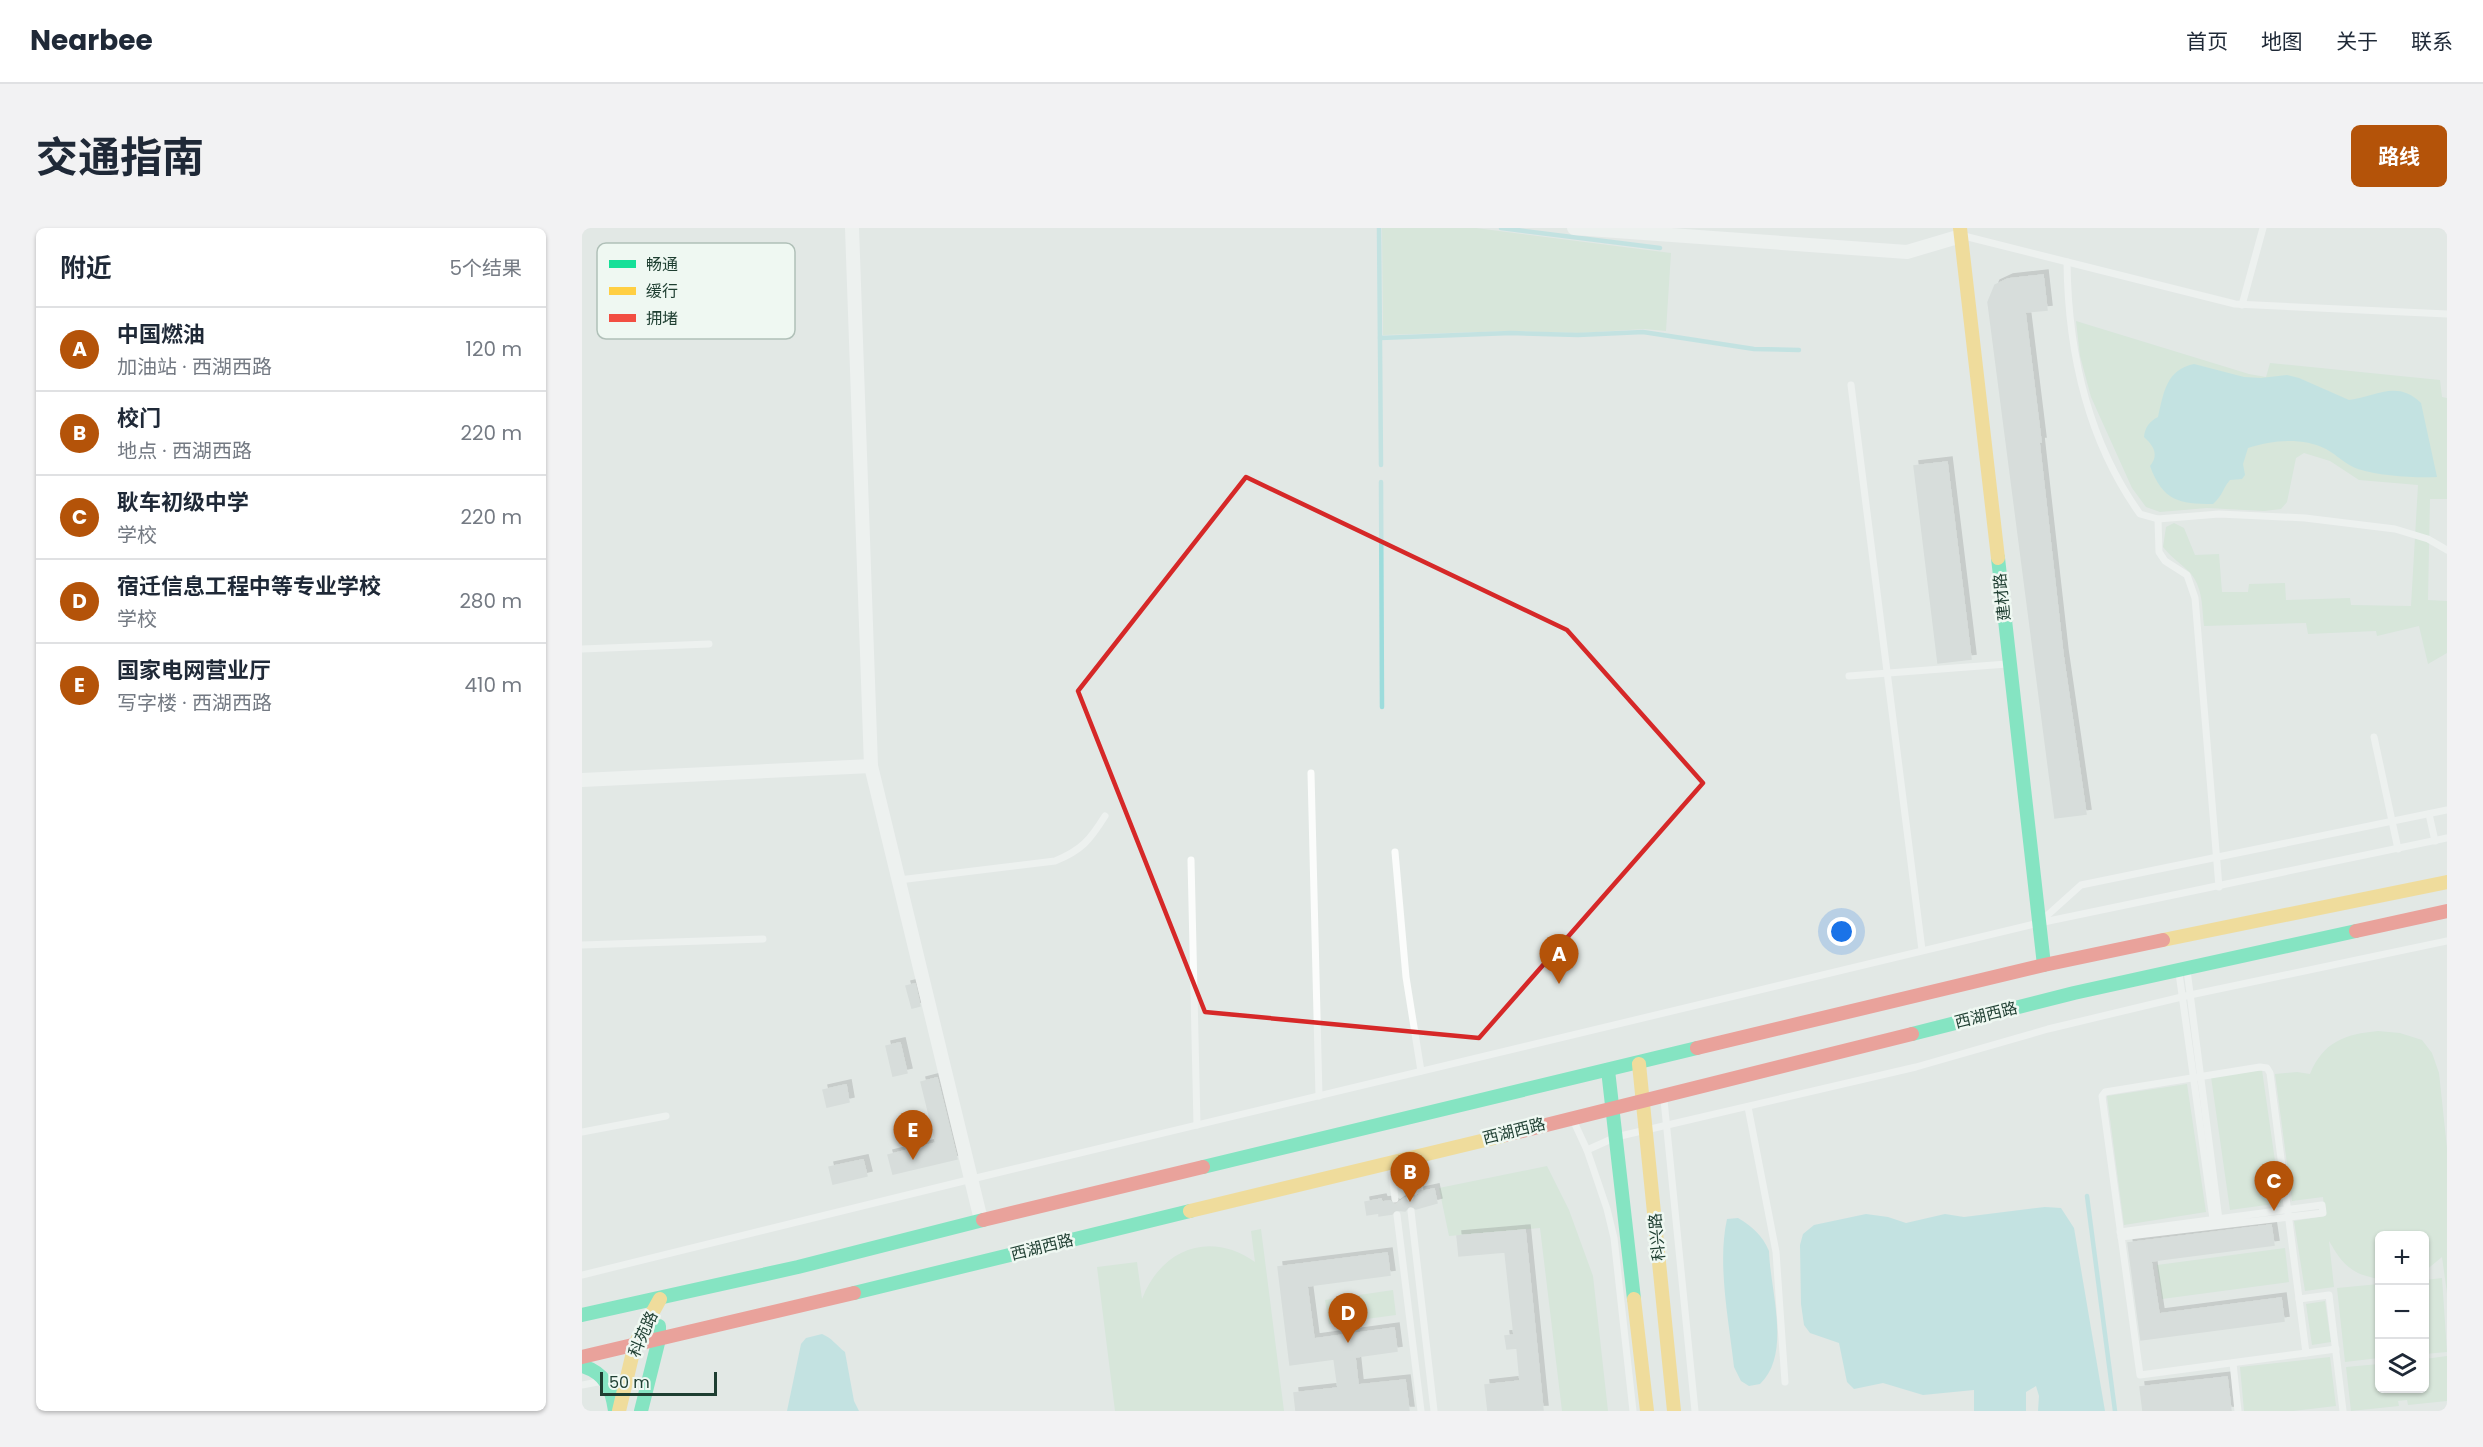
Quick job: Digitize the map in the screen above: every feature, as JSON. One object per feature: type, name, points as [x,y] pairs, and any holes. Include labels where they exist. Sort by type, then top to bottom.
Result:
[{"type":"main road","name":"建材路","points":[[1961,232],[2044,965]]},
{"type":"main road","points":[[582,1315],[798,1267],[981,1220],[2044,965],[2447,882]]},
{"type":"main road","name":"西湖西路","points":[[582,1357],[1644,1101],[2074,993],[2447,912]]},
{"type":"main road","name":"科兴路","points":[[1639,1064],[1674,1411]]},
{"type":"main road","name":"科兴路","points":[[1608,1070],[1647,1411]]},
{"type":"main road","name":"科苑路","points":[[641,1411],[659,1339],[660,1299]]},
{"type":"main road","name":"科苑路","points":[[617,1411],[635,1344],[660,1299]]},
{"type":"main road","points":[[582,1366],[593,1368],[608,1380],[617,1411]]},
{"type":"street","points":[[852,228],[871,766],[981,1220]]},
{"type":"street","points":[[1574,228],[1907,252],[1961,232]]},
{"type":"street","points":[[582,780],[871,766]]},
{"type":"lane","points":[[2242,304],[2263,228]]},
{"type":"lane","points":[[1961,232],[2067,262],[2242,304],[2447,314]]},
{"type":"lane","points":[[2067,262],[2072,341],[2088,410],[2109,461],[2140,514],[2158,519],[2220,513],[2305,518],[2395,529],[2428,539],[2447,550]]},
{"type":"lane","points":[[1851,385],[1922,950]]},
{"type":"lane","points":[[2158,519],[2159,552],[2166,561],[2187,575],[2195,598],[2219,886]]},
{"type":"lane","points":[[582,649],[709,644]]},
{"type":"lane","points":[[1849,676],[2010,664]]},
{"type":"lane","points":[[2374,737],[2397,849]]},
{"type":"lane","points":[[1311,773],[1319,1095]]},
{"type":"lane","points":[[2039,923],[2081,885],[2447,810]]},
{"type":"lane","points":[[2429,814],[2435,841]]},
{"type":"lane","points":[[899,880],[1055,861],[1073,854],[1089,842],[1106,816]]},
{"type":"lane","points":[[582,1275],[1922,950],[2039,923],[2447,838]]},
{"type":"lane","points":[[1395,852],[1406,976],[1420,1071]]},
{"type":"lane","points":[[1191,861],[1197,1125]]},
{"type":"lane","points":[[582,945],[763,939]]},
{"type":"lane","points":[[1587,1150],[1616,1137],[1916,1067],[2048,1029],[2190,995],[2447,941]]},
{"type":"lane","points":[[2183,970],[2190,995],[2197,1077]]},
{"type":"lane","points":[[2183,970],[2182,998],[2197,1077],[2217,1221]]},
{"type":"lane","points":[[2306,1353],[2270,1073],[2267,1068],[2260,1066],[2105,1092],[2102,1096],[2140,1375],[2232,1363],[2336,1349]]},
{"type":"lane","points":[[1664,1096],[1695,1411]]},
{"type":"lane","points":[[1748,1107],[1776,1252],[1785,1382]]},
{"type":"lane","points":[[582,1132],[666,1116]]},
{"type":"lane","points":[[1572,1117],[1587,1150],[1608,1209],[1614,1238],[1633,1411]]},
{"type":"lane","points":[[1405,1158],[1410,1197]]},
{"type":"lane","points":[[1390,1162],[1395,1199]]},
{"type":"lane","points":[[1411,1211],[1434,1411]]},
{"type":"lane","points":[[2120,1234],[2288,1213]]},
{"type":"lane","points":[[1397,1215],[1421,1411]]},
{"type":"lane","points":[[2299,1299],[2329,1294],[2343,1411]]},
{"type":"lane","points":[[2232,1363],[2238,1411]]},
{"type":"lane","points":[[582,1385],[608,1380]]},
{"type":"highlighted area","points":[[1246,477],[1567,630],[1703,783],[1479,1038],[1205,1012],[1078,691]]},
{"type":"green space","points":[[1382,228],[1476,228],[1671,253],[1666,331],[1644,329],[1580,333],[1510,331],[1383,335]]},
{"type":"green space","points":[[2076,321],[2249,374],[2266,377],[2270,363],[2440,380],[2442,397],[2447,398],[2447,499],[2430,499],[2428,600],[2447,601],[2447,653],[2428,664],[2419,626],[2377,636],[2376,631],[2308,634],[2306,623],[2204,626],[2202,601],[2197,583],[2191,574],[2163,547],[2166,527],[2174,523],[2184,528],[2195,555],[2219,554],[2222,592],[2248,592],[2249,584],[2285,583],[2286,600],[2350,598],[2351,605],[2411,606],[2418,485],[2359,480],[2330,461],[2304,453],[2296,458],[2287,502],[2281,509],[2264,511],[2207,508],[2160,512],[2146,507],[2132,488],[2091,397],[2080,356]]},
{"type":"green space","points":[[2378,1031],[2400,1033],[2422,1040],[2432,1053],[2439,1073],[2447,1148],[2447,1293],[2442,1257],[2429,1268],[2429,1231],[2375,1231],[2375,1278],[2361,1274],[2349,1267],[2329,1241],[2334,1287],[2305,1291],[2294,1221],[2325,1216],[2323,1197],[2292,1201],[2275,1074],[2297,1072],[2310,1074],[2321,1054],[2336,1042],[2355,1034]]},
{"type":"green space","points":[[2262,1070],[2281,1203],[2230,1210],[2211,1077]]},
{"type":"green space","points":[[2187,1084],[2206,1212],[2124,1225],[2107,1096]]},
{"type":"green space","points":[[1547,1166],[1569,1210],[1593,1276],[1608,1411],[1562,1411],[1540,1228],[1449,1236],[1439,1188]]},
{"type":"green space","points":[[1261,1229],[1284,1411],[1115,1411],[1097,1267],[1137,1262],[1142,1299],[1150,1282],[1161,1268],[1174,1257],[1189,1250],[1204,1246],[1221,1247],[1238,1252],[1255,1262],[1251,1231]]},
{"type":"green space","points":[[2285,1248],[2289,1282],[2162,1299],[2157,1265]]},
{"type":"green space","points":[[2442,1278],[2447,1352],[2429,1354],[2429,1280]]},
{"type":"green space","points":[[2375,1284],[2375,1358],[2345,1362],[2337,1288]]},
{"type":"green space","points":[[1393,1290],[1396,1315],[1329,1324],[1325,1300]]},
{"type":"green space","points":[[2325,1301],[2331,1342],[2312,1345],[2306,1304]]},
{"type":"green space","points":[[2447,1356],[2447,1401],[2408,1405],[2407,1400],[2398,1401],[2399,1406],[2351,1411],[2346,1367],[2375,1364],[2375,1393],[2429,1393],[2429,1358]]},
{"type":"green space","points":[[2330,1357],[2336,1406],[2293,1411],[2244,1411],[2240,1367]]},
{"type":"water","points":[[2194,364],[2244,377],[2287,375],[2349,400],[2386,391],[2403,392],[2412,396],[2421,403],[2437,477],[2397,476],[2367,471],[2354,467],[2317,445],[2287,441],[2248,448],[2243,464],[2245,475],[2242,479],[2230,480],[2213,504],[2191,503],[2174,498],[2161,487],[2155,478],[2150,466],[2155,454],[2144,437],[2145,430],[2158,417],[2165,391],[2172,377],[2177,371]]},
{"type":"water","points":[[2045,1207],[2061,1208],[2074,1228],[2105,1411],[2038,1411],[2039,1396],[2036,1386],[2026,1392],[2026,1411],[1974,1411],[1974,1390],[1923,1395],[1883,1383],[1854,1389],[1847,1382],[1839,1343],[1810,1333],[1804,1325],[1801,1304],[1800,1245],[1803,1234],[1814,1225],[1866,1214],[1888,1217],[1906,1223],[1945,1214],[1964,1217]]},
{"type":"water","points":[[1738,1218],[1756,1232],[1769,1251],[1777,1321],[1775,1356],[1770,1371],[1760,1384],[1749,1386],[1741,1381],[1734,1367],[1724,1273],[1724,1236],[1727,1219]]},
{"type":"water","points":[[822,1334],[845,1352],[854,1401],[859,1411],[787,1411],[801,1344],[806,1338]]},
{"type":"building","points":[[2043,275],[2047,310],[2025,312],[2063,655],[2086,814],[2055,818],[1988,302],[1995,285],[2008,279]]},
{"type":"building","points":[[1947,462],[1971,659],[1938,663],[1914,466]]},
{"type":"building","points":[[915,984],[920,1006],[912,1008],[906,986]]},
{"type":"building","points":[[900,1043],[907,1073],[893,1076],[886,1046]]},
{"type":"building","points":[[937,1078],[957,1159],[893,1174],[888,1155],[936,1143],[921,1082]]},
{"type":"building","points":[[846,1085],[849,1102],[827,1107],[823,1090]]},
{"type":"building","points":[[863,1160],[867,1176],[833,1184],[829,1167]]},
{"type":"building","points":[[1434,1189],[1437,1203],[1416,1209],[1410,1206],[1405,1211],[1396,1210],[1392,1214],[1367,1215],[1365,1202],[1381,1199],[1382,1202],[1390,1201],[1395,1205],[1405,1198],[1411,1202],[1419,1196],[1419,1192]]},
{"type":"building","points":[[2271,1225],[2274,1245],[2151,1261],[2159,1314],[2281,1298],[2284,1321],[2141,1340],[2128,1243]]},
{"type":"building","points":[[1525,1230],[1543,1410],[1488,1411],[1485,1385],[1520,1381],[1517,1348],[1507,1349],[1505,1336],[1514,1335],[1505,1252],[1459,1256],[1457,1236]]},
{"type":"building","points":[[1387,1253],[1390,1275],[1307,1286],[1314,1339],[1394,1328],[1397,1351],[1355,1357],[1358,1385],[1405,1380],[1409,1411],[1296,1411],[1294,1393],[1338,1388],[1334,1359],[1290,1365],[1278,1267]]},
{"type":"building","points":[[2227,1377],[2231,1411],[2143,1411],[2140,1387]]},
{"type":"waterway","points":[[1379,228],[1381,465]]},
{"type":"waterway","points":[[1501,228],[1660,248]]},
{"type":"waterway","points":[[1380,338],[1511,333],[1578,335],[1643,332],[1754,349],[1799,350]]},
{"type":"waterway","points":[[1381,482],[1382,707]]},
{"type":"waterway","points":[[2087,1196],[2115,1411]]},
{"type":"traffic: fast","points":[[1998,558],[2044,965]]},
{"type":"traffic: fast","points":[[1912,1034],[2074,993],[2356,931]]},
{"type":"traffic: fast","points":[[1203,1167],[1697,1048]]},
{"type":"traffic: fast","points":[[1608,1070],[1634,1299]]},
{"type":"traffic: fast","points":[[854,1293],[1190,1211]]},
{"type":"traffic: fast","points":[[582,1315],[798,1267],[983,1220]]},
{"type":"traffic: fast","points":[[641,1411],[659,1339],[659,1326]]},
{"type":"traffic: fast","points":[[582,1366],[590,1369],[606,1382],[612,1395],[615,1411]]},
{"type":"traffic: slow","points":[[1960,228],[1998,558]]},
{"type":"traffic: slow","points":[[2163,940],[2447,882]]},
{"type":"traffic: slow","points":[[1639,1064],[1674,1411]]},
{"type":"traffic: slow","points":[[1190,1211],[1506,1135]]},
{"type":"traffic: slow","points":[[619,1411],[635,1344],[660,1299]]},
{"type":"traffic: slow","points":[[1634,1299],[1647,1411]]},
{"type":"traffic: jam","points":[[2356,931],[2447,911]]},
{"type":"traffic: jam","points":[[1697,1048],[2044,965],[2163,940]]},
{"type":"traffic: jam","points":[[1506,1135],[1912,1034]]},
{"type":"traffic: jam","points":[[983,1220],[1203,1167]]},
{"type":"traffic: jam","points":[[582,1357],[854,1293]]},
{"type":"place","name":"中国燃油","points":[[1559,984]]},
{"type":"place","name":"国家电网营业厅","points":[[913,1160]]},
{"type":"place","name":"校门","points":[[1410,1202]]},
{"type":"place","name":"耿车初级中学","points":[[2274,1211]]},
{"type":"place","name":"宿迁信息工程中等专业学校","points":[[1348,1343]]}]
